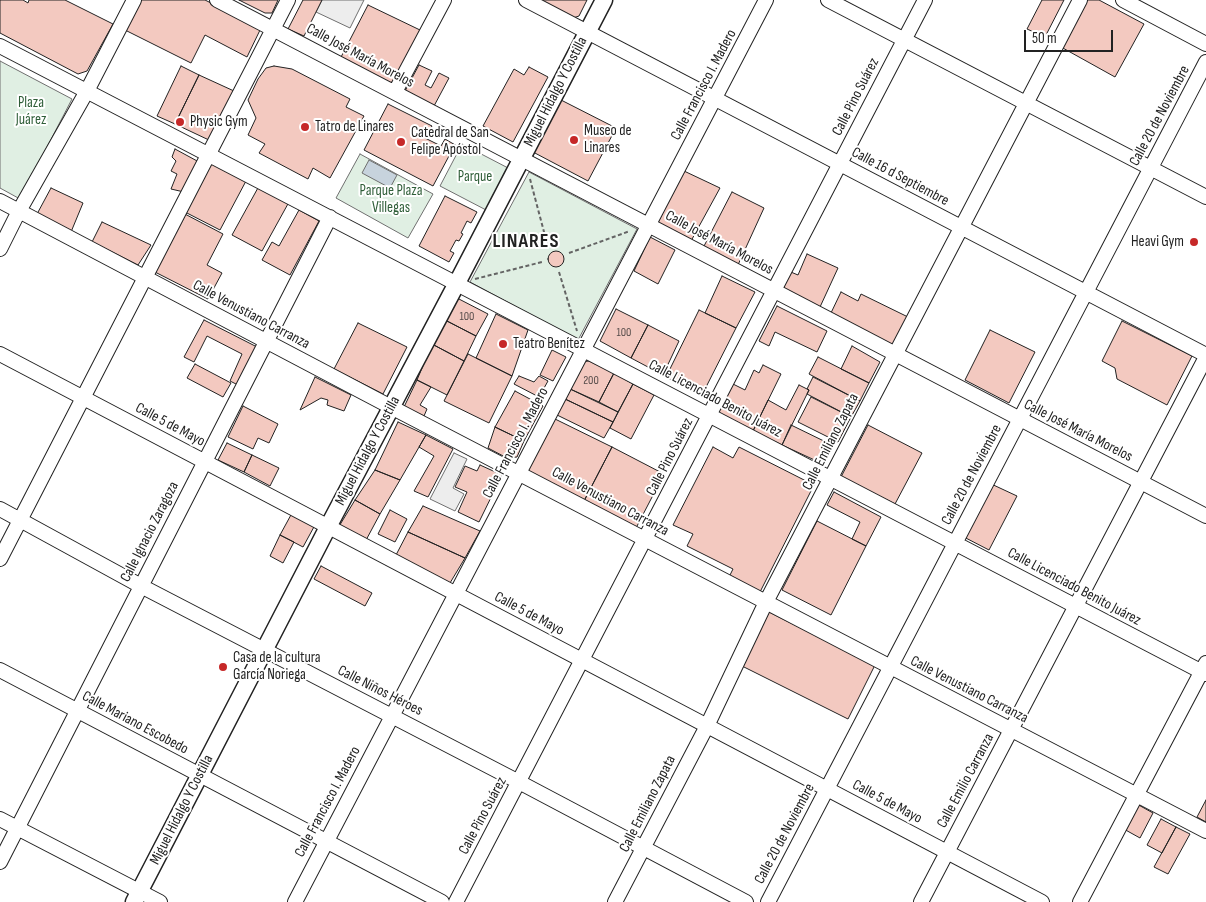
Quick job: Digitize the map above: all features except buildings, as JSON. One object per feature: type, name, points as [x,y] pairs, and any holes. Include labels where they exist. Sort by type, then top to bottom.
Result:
[{"type":"main road","name":"Miguel Hidalgo Y Costilla","points":[[137,897],[604,0]]},
{"type":"street","points":[[0,249],[19,211],[87,91],[134,0]]},
{"type":"street","name":"Calle José María Morelos","points":[[217,0],[1206,516]]},
{"type":"street","points":[[0,559],[288,0]]},
{"type":"street","points":[[395,92],[444,0]]},
{"type":"street","name":"Calle 16 d Septiembre","points":[[526,0],[961,226],[1206,356]]},
{"type":"street","name":"Calle Francisco I. Madero","points":[[295,902],[766,0]]},
{"type":"street","points":[[828,0],[1206,197]]},
{"type":"street","name":"Calle Pino Suárez","points":[[456,902],[925,0]]},
{"type":"street","name":"Calle Emiliano Zapata","points":[[615,902],[707,726],[766,602],[1080,0]]},
{"type":"street","points":[[1122,0],[1206,44]]},
{"type":"street","name":"Calle Licenciado Benito Juárez","points":[[0,46],[1076,606],[1204,669]]},
{"type":"street","name":"Calle 20 de Noviembre","points":[[768,902],[1206,62]]},
{"type":"street","name":"Calle Venustiano Carranza","points":[[0,201],[391,407],[1206,831]]},
{"type":"street","name":"Calle Ignacio Zaragoza","points":[[0,862],[330,217]]},
{"type":"street","name":"Calle 5 de Mayo","points":[[0,354],[1042,902]]},
{"type":"street","name":"Calle Emilio Carranza","points":[[921,902],[1206,356]]},
{"type":"street","name":"Calle Niños Héroes","points":[[0,509],[141,586],[644,847],[746,902]]},
{"type":"street","points":[[1080,902],[1204,669]]},
{"type":"street","name":"Calle Mariano Escobedo","points":[[0,670],[442,902]]},
{"type":"street","points":[[0,819],[137,897],[160,902]]},
{"type":"path","points":[[529,176],[538,181]]},
{"type":"path","points":[[525,185],[529,176]]},
{"type":"path","points":[[529,176],[548,247]]},
{"type":"path","points":[[624,226],[632,230]]},
{"type":"path","points":[[628,239],[632,230]]},
{"type":"path","points":[[569,253],[632,230]]},
{"type":"path","points":[[475,279],[542,262]]},
{"type":"path","points":[[475,279],[480,270]]},
{"type":"path","points":[[559,272],[578,334]]},
{"type":"path","points":[[475,279],[484,283]]},
{"type":"path","points":[[578,334],[582,325]]},
{"type":"path","points":[[569,329],[578,334]]},
{"type":"green space","name":"Plaza Juárez","points":[[0,61],[72,99],[20,199],[0,188]]},
{"type":"green space","name":"Parque","points":[[462,144],[510,169],[488,211],[440,186]]},
{"type":"green space","name":"Parque Plaza Villegas","points":[[360,154],[433,194],[408,238],[336,198]]},
{"type":"green space","points":[[529,172],[637,229],[578,340],[470,282]]},
{"type":"shaded area","points":[[322,0],[364,0],[350,28],[316,12]]},
{"type":"shaded area","points":[[369,160],[397,175],[390,188],[362,173]]},
{"type":"shaded area","points":[[454,453],[467,459],[453,488],[464,494],[455,511],[430,499]]},
{"type":"place","name":"Physic Gym","points":[[180,122]]},
{"type":"place","name":"Tatro de Linares","points":[[305,127]]},
{"type":"place","name":"Museo de Linares","points":[[574,140]]},
{"type":"place","name":"Catedral de San Felipe Apóstol","points":[[401,142]]},
{"type":"place","name":"Heavi Gym","points":[[1194,242]]},
{"type":"place","name":"Teatro Benítez","points":[[503,344]]},
{"type":"place","name":"Casa de la cultura García Noriega","points":[[223,667]]},
{"type":"district","name":"LINARES","points":[[526,242]]}]
